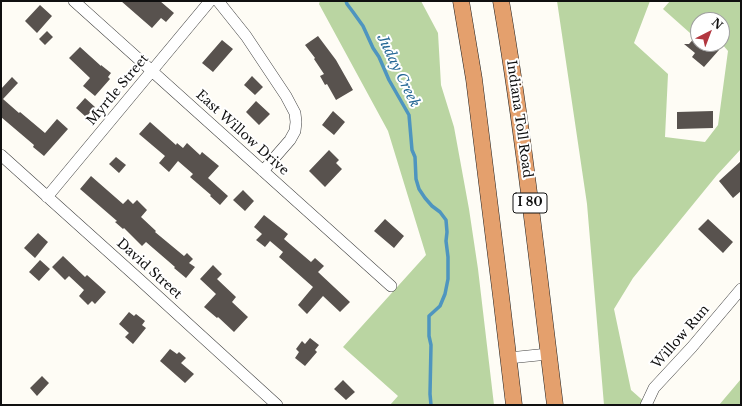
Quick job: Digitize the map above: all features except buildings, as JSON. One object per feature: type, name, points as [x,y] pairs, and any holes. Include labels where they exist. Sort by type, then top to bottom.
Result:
[{"type":"highway","points":[[461,1],[474,79],[514,405]]},
{"type":"highway","name":"Indiana Toll Road","points":[[500,1],[511,63],[527,178],[555,405]]},
{"type":"street","name":"East Willow Drive","points":[[74,1],[391,286]]},
{"type":"street","name":"Myrtle Street","points":[[47,197],[210,1]]},
{"type":"street","points":[[218,1],[246,36],[286,96],[295,113],[295,132],[290,140],[263,171]]},
{"type":"street","name":"David Street","points":[[1,155],[277,405]]},
{"type":"street","name":"Willow Run","points":[[646,405],[654,388],[692,347],[741,289]]},
{"type":"street","points":[[509,358],[548,354]]},
{"type":"green space","points":[[320,1],[421,1],[438,33],[441,85],[454,127],[469,209],[478,269],[494,405],[390,405],[398,396],[343,347],[426,255],[388,131],[319,4]]},
{"type":"green space","points":[[557,1],[650,1],[634,43],[668,74],[665,137],[705,142],[718,125],[728,52],[730,52],[730,12],[690,12],[690,33],[663,9],[670,1],[741,1],[741,149],[717,175],[633,278],[614,309],[631,390],[648,405],[604,405],[587,204]]},
{"type":"green space","points":[[741,379],[741,405],[719,405]]},
{"type":"waterway","name":"Juday Creek","points":[[346,1],[363,26],[389,80],[409,115],[412,150],[415,157],[416,179],[419,189],[425,198],[446,220],[448,279],[445,294],[440,306],[429,316],[429,336],[431,345],[431,405]]}]
